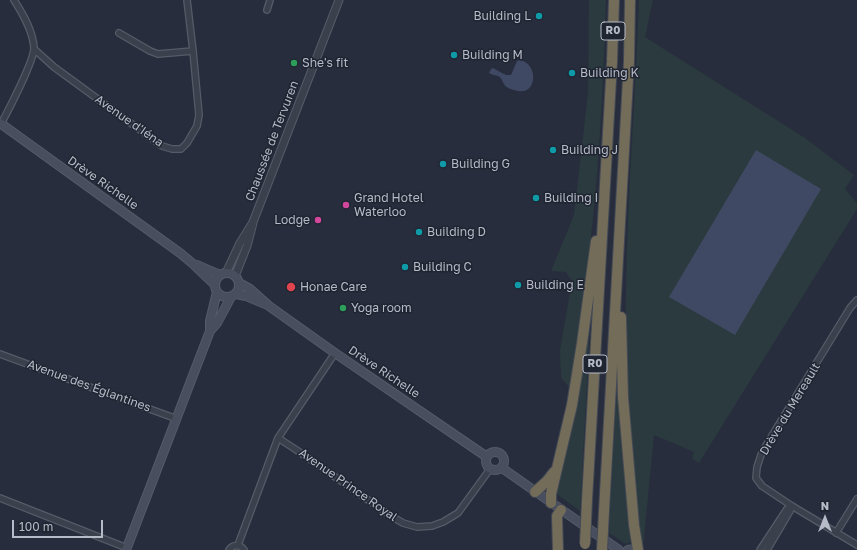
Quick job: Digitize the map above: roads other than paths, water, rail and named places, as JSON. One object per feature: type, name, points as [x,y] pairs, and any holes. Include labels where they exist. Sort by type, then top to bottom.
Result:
[{"type":"highway","name":"R0","points":[[585,547],[612,62],[614,0]]},
{"type":"highway","name":"R0","points":[[602,550],[629,61],[630,0]]},
{"type":"highway","points":[[551,503],[551,494],[572,404],[596,241],[602,229]]},
{"type":"highway","points":[[616,296],[621,315],[623,398],[634,525],[638,550]]},
{"type":"highway","points":[[535,492],[548,481],[557,466]]},
{"type":"highway","points":[[558,550],[557,516],[561,510]]},
{"type":"main road","name":"Drève Richelle","points":[[0,124],[192,263],[216,289]]},
{"type":"main road","name":"Drève Richelle","points":[[192,263],[223,274]]},
{"type":"main road","points":[[127,549],[210,331],[210,321],[216,289],[215,281],[223,274],[237,279],[240,287],[217,323],[210,331]]},
{"type":"main road","name":"Drève Richelle","points":[[237,279],[258,295],[269,306],[335,353],[487,457]]},
{"type":"main road","points":[[216,289],[220,296],[233,296]]},
{"type":"main road","name":"Drève Richelle","points":[[233,296],[246,296],[269,306]]},
{"type":"main road","points":[[493,453],[500,453],[505,462],[502,468],[494,471],[490,469],[486,461],[487,457],[493,453]]},
{"type":"main road","points":[[502,468],[619,550]]},
{"type":"main road","points":[[628,550],[638,550]]},
{"type":"street","points":[[0,124],[31,62],[34,49],[31,33],[16,0]]},
{"type":"street","name":"Avenue d'Iéna","points":[[34,49],[54,67],[162,146],[172,150],[181,149],[187,143],[197,126],[199,115],[187,0]]},
{"type":"street","points":[[266,10],[270,0]]},
{"type":"street","name":"Chaussée de Tervuren","points":[[237,279],[253,222],[339,0]]},
{"type":"street","points":[[119,33],[150,52],[158,54],[193,51]]},
{"type":"street","name":"Chaussée de Tervuren","points":[[223,274],[240,242],[253,222]]},
{"type":"street","name":"Drève du Mereault","points":[[857,300],[850,308],[762,452],[756,478],[762,486],[792,506],[857,545]]},
{"type":"street","points":[[238,545],[278,438],[335,353]]},
{"type":"street","name":"Avenue des Églantines","points":[[0,354],[177,419]]},
{"type":"street","name":"Avenue Prince Royal","points":[[278,438],[391,516],[403,523],[417,527],[438,525],[458,513],[490,469]]},
{"type":"street","points":[[0,498],[127,549]]},
{"type":"street","points":[[836,533],[857,499]]},
{"type":"street","points":[[760,550],[786,509],[792,506]]},
{"type":"street","points":[[767,550],[792,506]]},
{"type":"street","points":[[229,550],[232,546],[238,545],[244,550]]},
{"type":"water","points":[[520,60],[530,67],[533,73],[532,84],[524,91],[508,88],[499,77],[489,73],[492,68],[506,75],[511,75],[517,61]]},
{"type":"water","points":[[756,150],[821,189],[735,335],[669,297]]},
{"type":"place","name":"Building L","points":[[539,16]]},
{"type":"place","name":"Building M","points":[[454,55]]},
{"type":"place","name":"She's fit","points":[[294,63]]},
{"type":"place","name":"Building K","points":[[572,73]]},
{"type":"place","name":"Building J","points":[[553,150]]},
{"type":"place","name":"Building G","points":[[443,164]]},
{"type":"place","name":"Building I","points":[[536,198]]},
{"type":"place","name":"Grand Hotel Waterloo","points":[[346,205]]},
{"type":"place","name":"Lodge","points":[[318,220]]},
{"type":"place","name":"Building D","points":[[419,232]]},
{"type":"place","name":"Building C","points":[[405,267]]},
{"type":"place","name":"Building E","points":[[518,285]]},
{"type":"place","name":"Honae Care","points":[[291,287]]},
{"type":"place","name":"Yoga room","points":[[343,308]]}]
